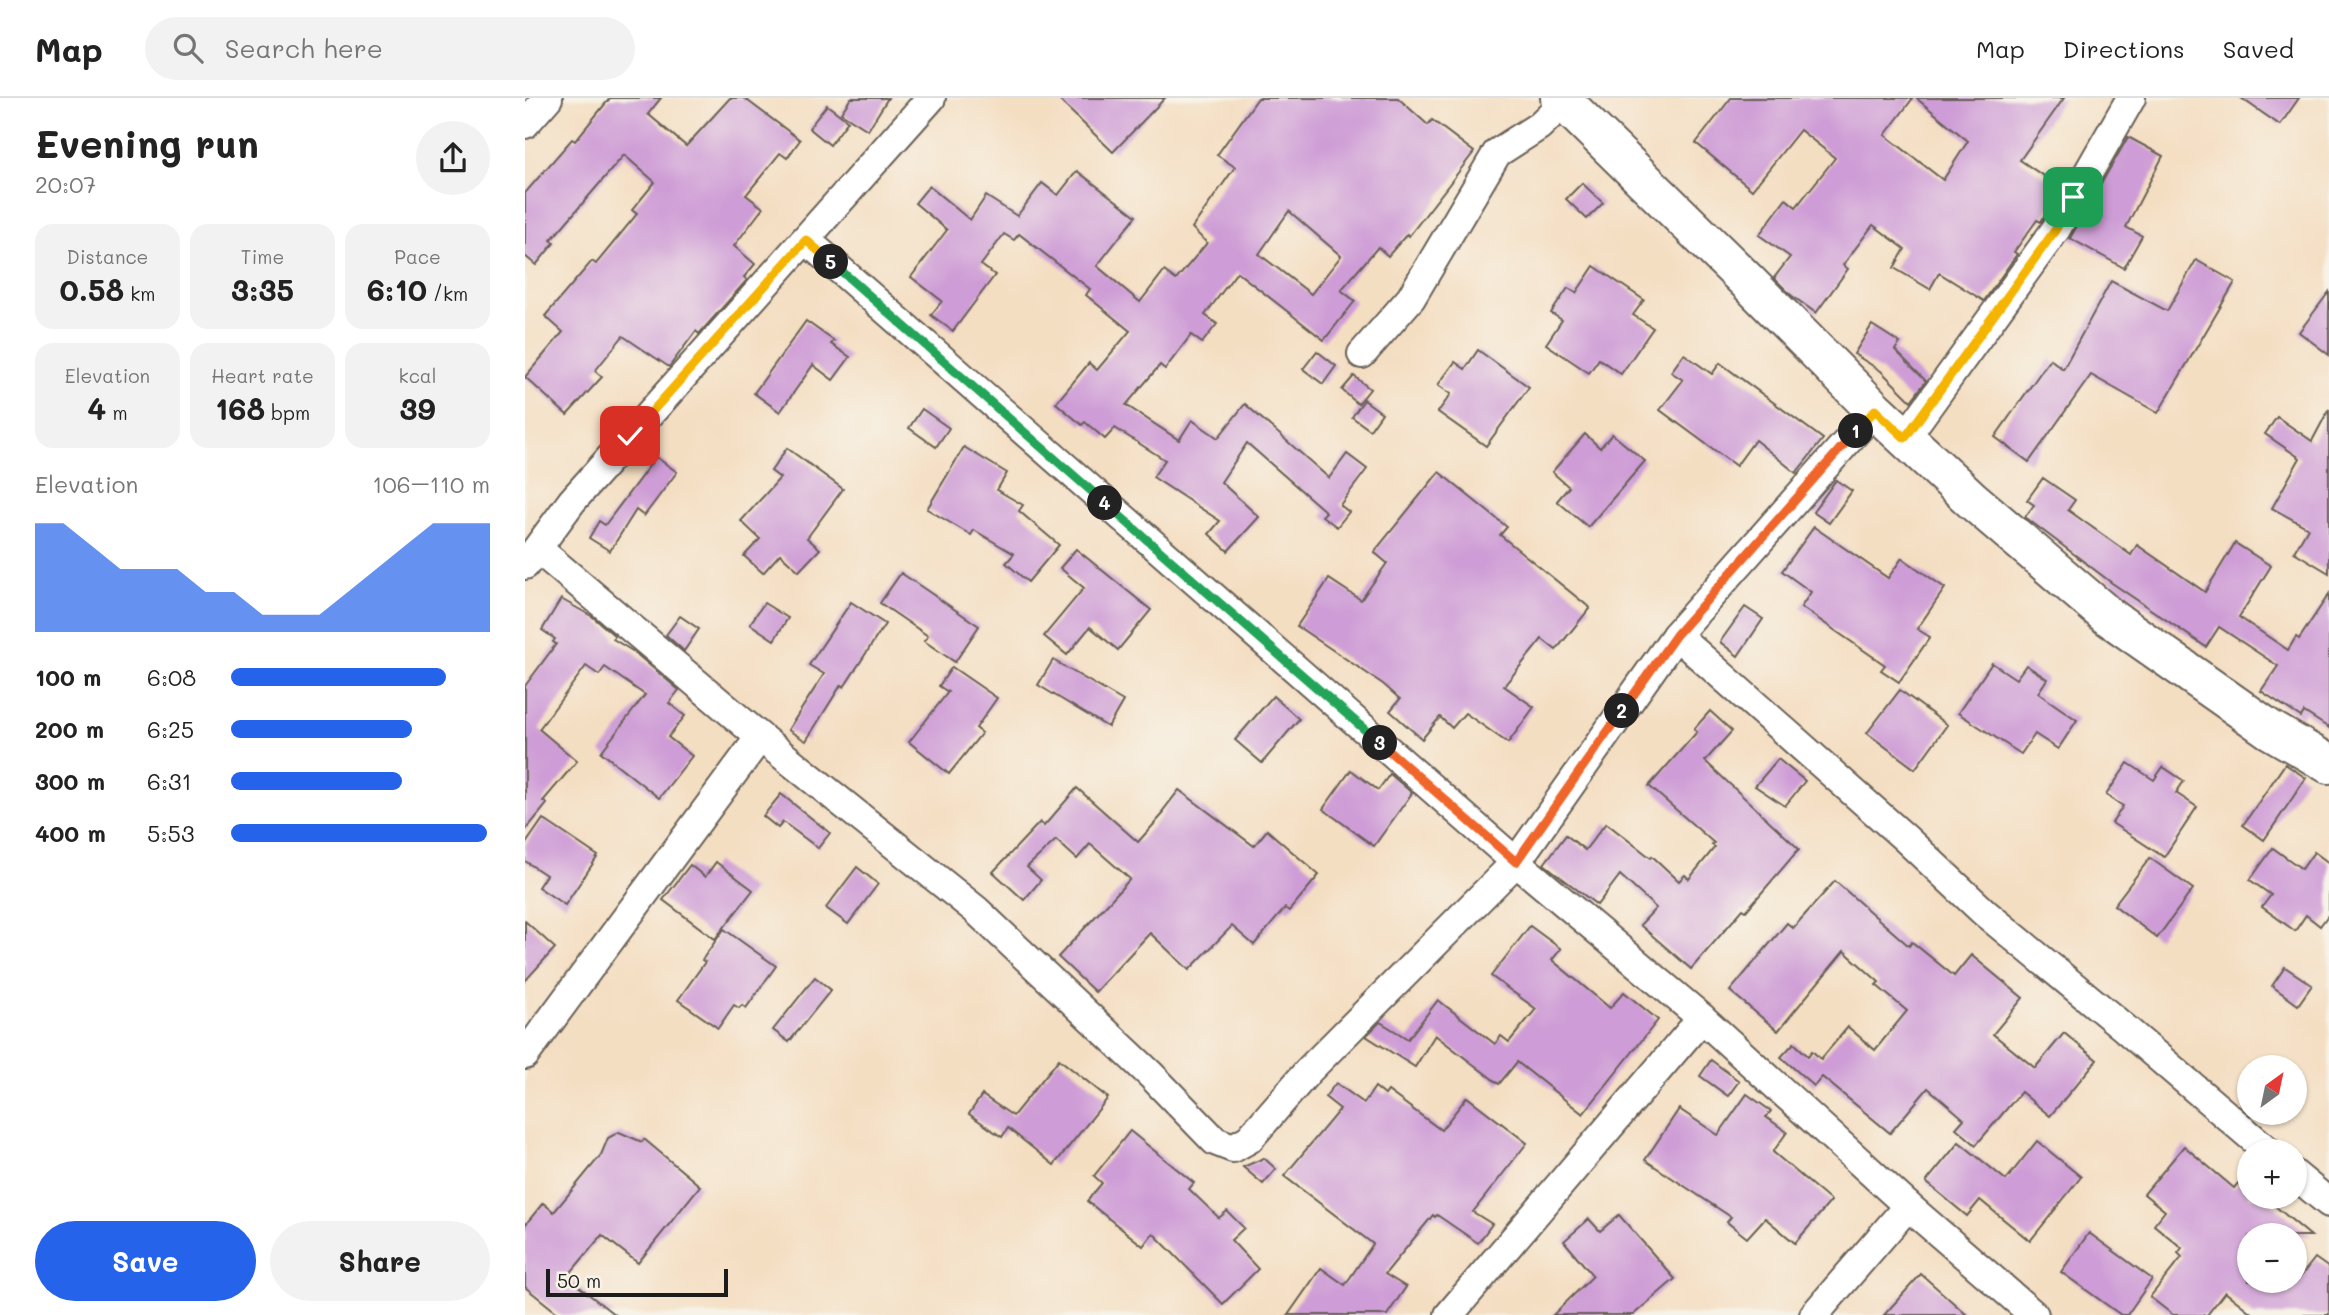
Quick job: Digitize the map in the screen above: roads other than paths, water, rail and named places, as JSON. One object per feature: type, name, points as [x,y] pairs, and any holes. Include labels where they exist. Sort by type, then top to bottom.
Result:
[{"type":"street","points":[[525,124],[548,98]]},
{"type":"street","points":[[931,98],[572,501],[532,557],[976,910],[1151,1074],[1215,1141],[1233,1148],[1249,1139],[1318,1061],[1516,862],[1676,635],[1875,410]]},
{"type":"street","points":[[1905,438],[2056,229],[2131,98]]},
{"type":"street","points":[[1362,354],[1411,298],[1497,153],[1539,126],[1562,100],[1875,410],[2108,616],[2269,729],[2329,764]]},
{"type":"street","points":[[806,240],[1516,862],[1702,1018],[1908,1206],[2035,1315]]},
{"type":"street","points":[[1676,635],[1905,838],[1985,913],[2254,1139]]},
{"type":"street","points":[[525,1055],[760,737]]},
{"type":"street","points":[[1449,1315],[1702,1018]]},
{"type":"street","points":[[2307,1185],[2329,1203]]},
{"type":"street","points":[[1814,1315],[1908,1206]]}]
